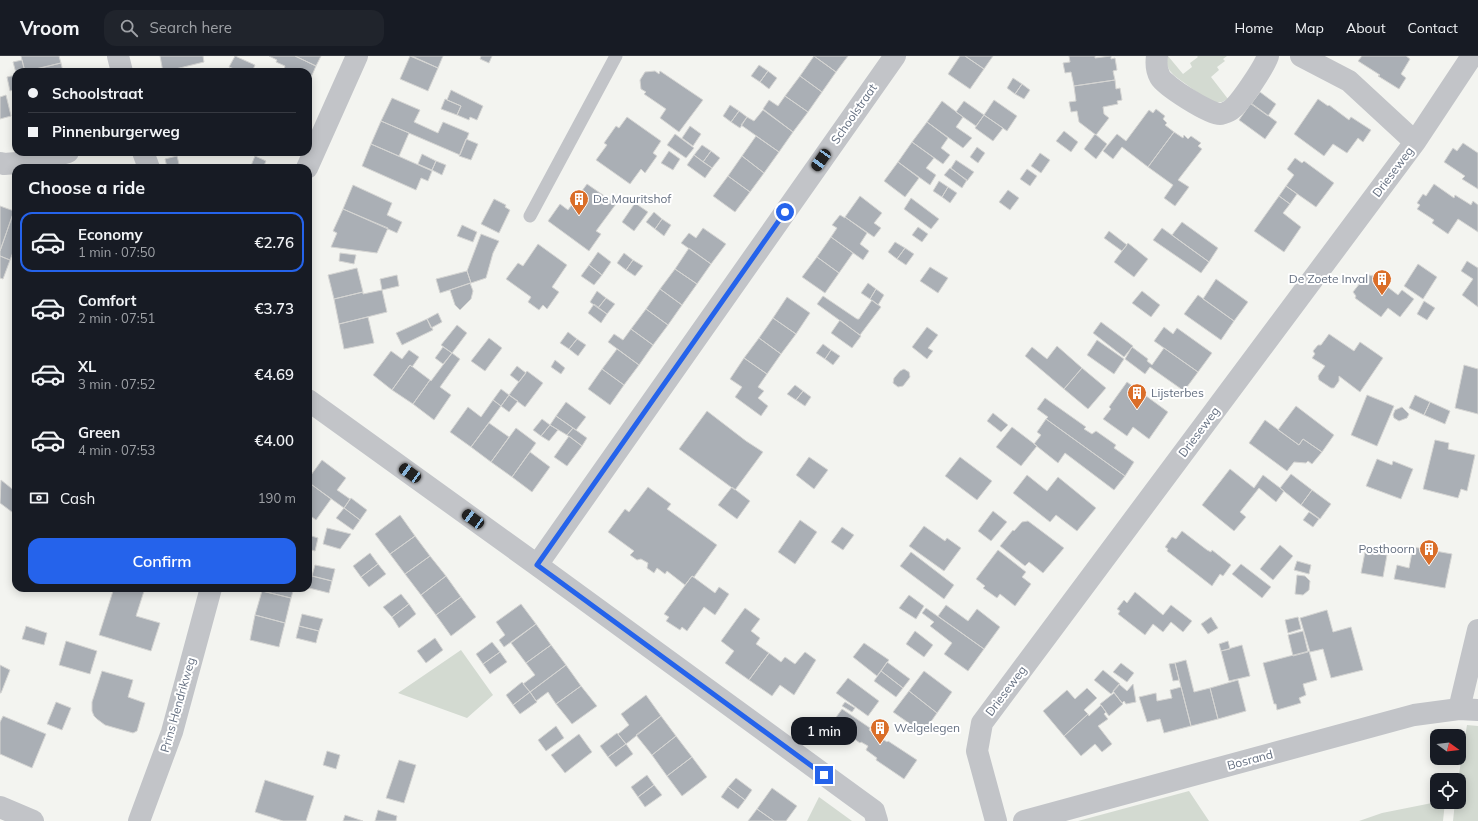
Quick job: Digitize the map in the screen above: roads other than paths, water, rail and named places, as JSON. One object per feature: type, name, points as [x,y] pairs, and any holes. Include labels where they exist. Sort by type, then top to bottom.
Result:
[{"type":"street","points":[[118,56],[121,68]]},
{"type":"street","points":[[309,164],[357,56]]},
{"type":"street","name":"Schoolstraat","points":[[537,565],[895,56]]},
{"type":"street","points":[[1157,56],[1156,66],[1160,77],[1168,86],[1209,111],[1219,114],[1229,111],[1237,103],[1262,70],[1268,56]]},
{"type":"street","points":[[1301,56],[1349,81],[1415,142]]},
{"type":"street","name":"Drieseweg","points":[[996,821],[977,751],[982,723],[1415,142],[1472,56]]},
{"type":"street","points":[[0,162],[4,164],[30,162],[53,156]]},
{"type":"street","points":[[312,403],[874,811],[877,821]]},
{"type":"street","name":"Prins Hendrikweg","points":[[139,821],[172,732],[210,592]]},
{"type":"street","points":[[1468,710],[1478,630]]},
{"type":"street","name":"Bosrand","points":[[1024,821],[1414,715],[1468,710]]},
{"type":"street","points":[[0,807],[33,821]]},
{"type":"lane","points":[[530,216],[616,56]]},
{"type":"place","name":"De Mauritshof","points":[[579,216]]},
{"type":"place","name":"De Zoete Inval","points":[[1382,296]]},
{"type":"place","name":"Lijsterbes","points":[[1137,410]]},
{"type":"place","name":"Posthoorn","points":[[1429,566]]},
{"type":"place","name":"Welgelegen","points":[[880,745]]}]
